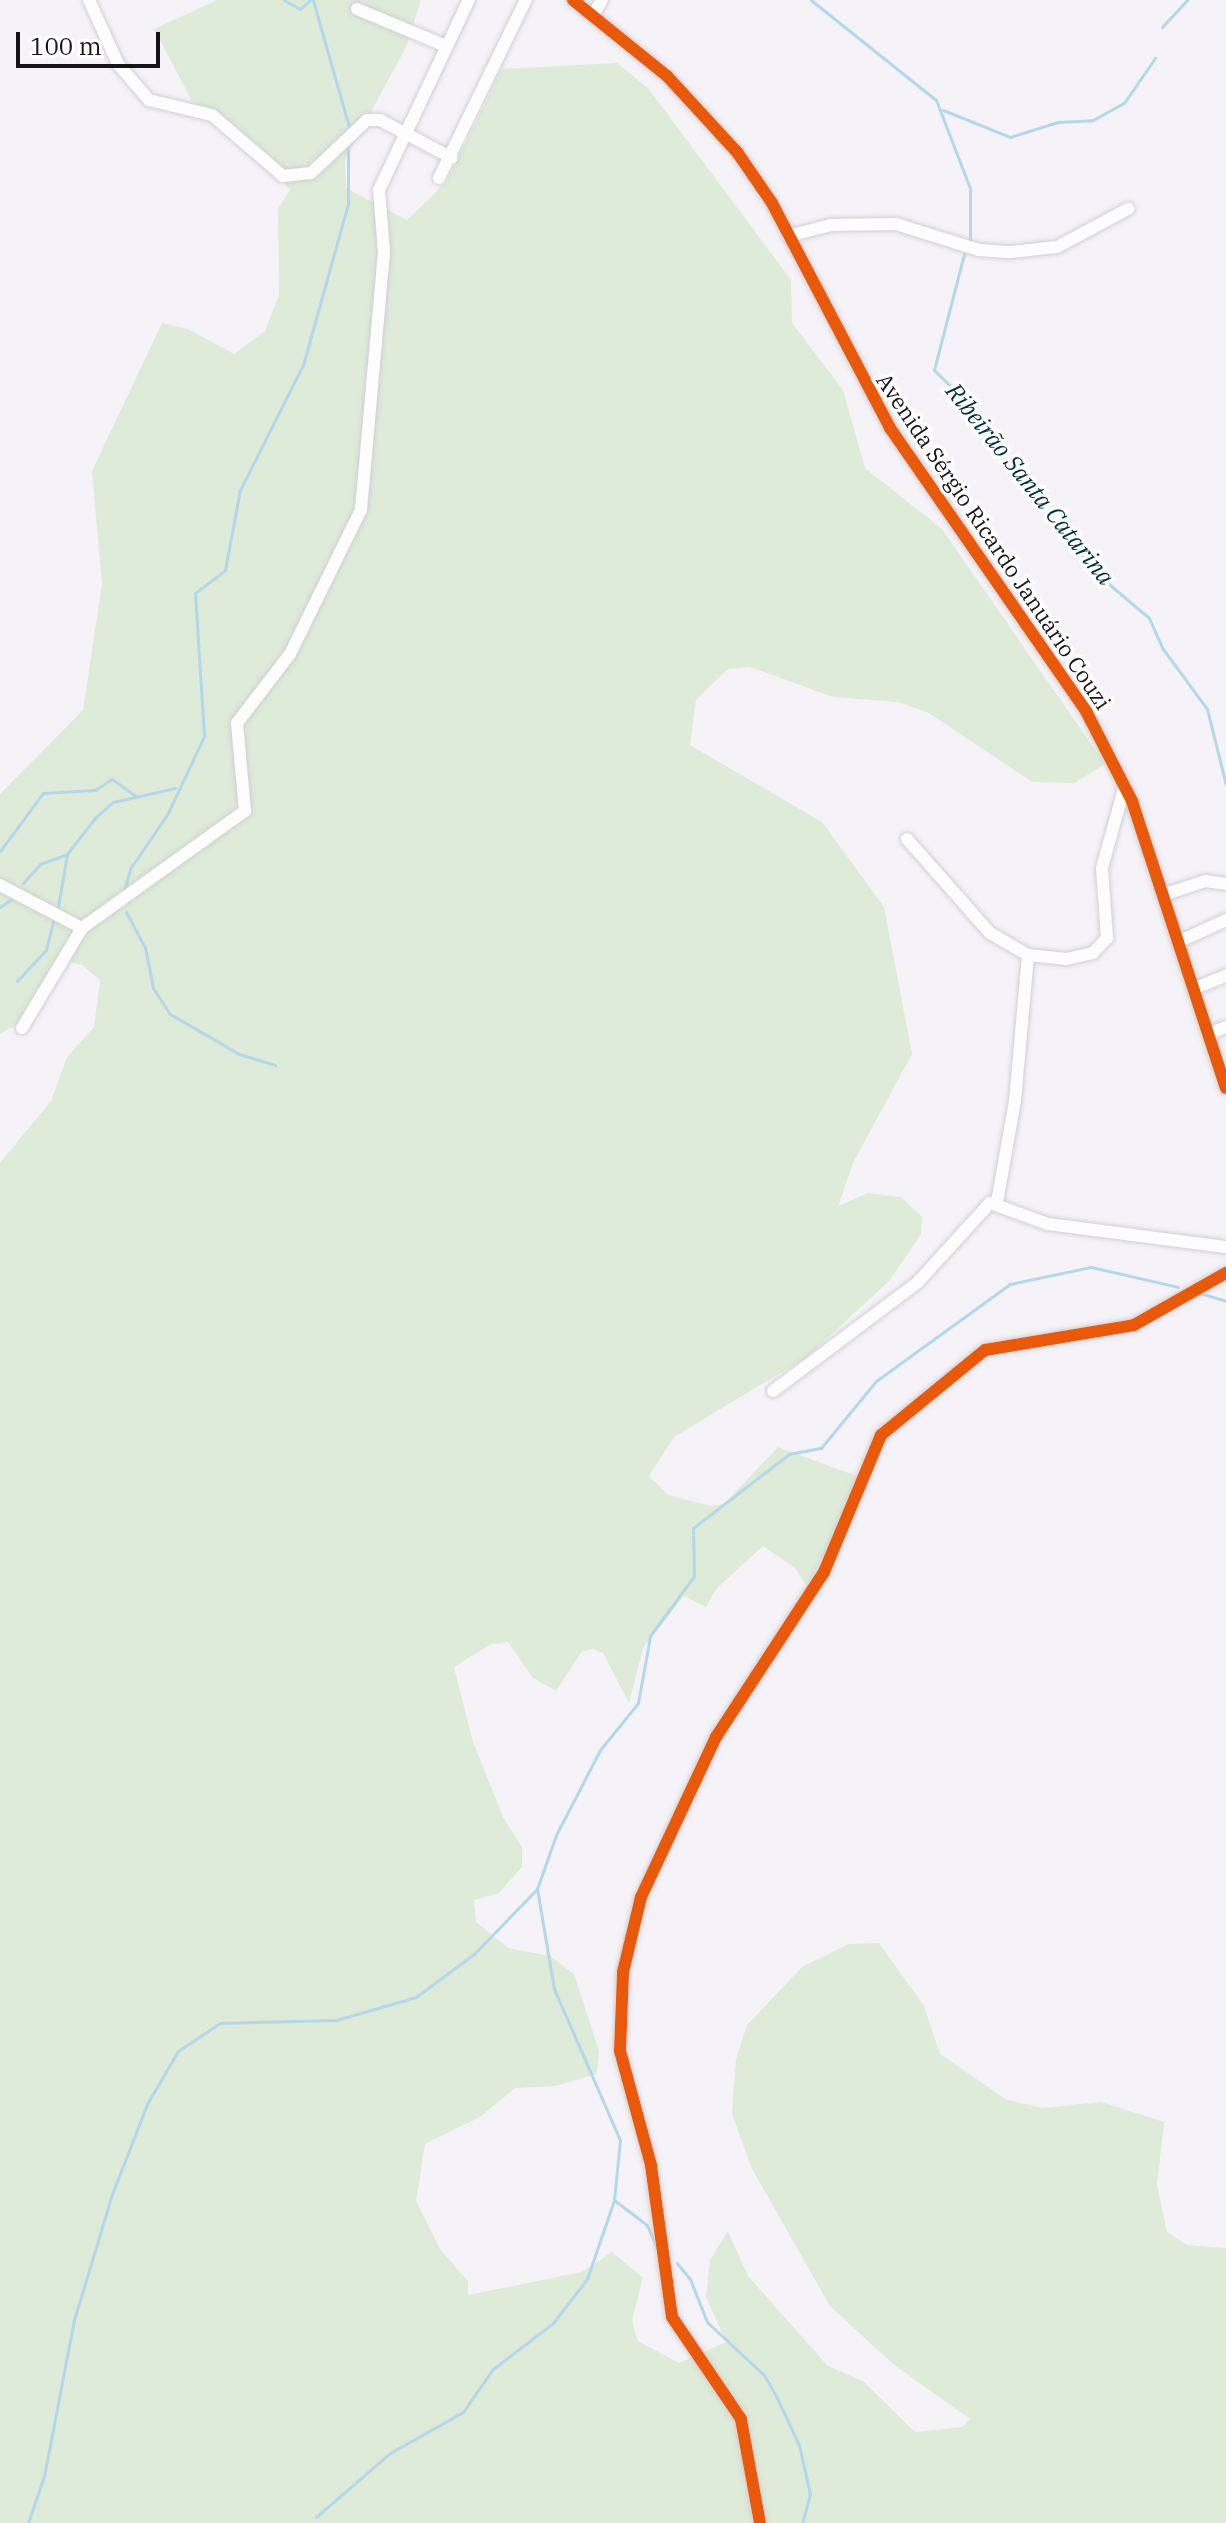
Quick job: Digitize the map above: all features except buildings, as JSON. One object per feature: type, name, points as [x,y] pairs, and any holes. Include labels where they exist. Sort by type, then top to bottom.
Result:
[{"type":"street","points":[[89,0],[118,64],[149,100],[212,115],[283,176],[311,173],[367,120],[405,133],[452,158]]},
{"type":"street","points":[[22,1028],[82,928],[245,811],[237,723],[290,654],[361,510],[384,252],[377,202],[405,133],[469,0]]},
{"type":"street","points":[[439,178],[461,141],[526,0]]},
{"type":"street","name":"Avenida Sérgio Ricardo Januário Couzi","points":[[573,0],[702,110],[772,203],[890,428],[1087,713],[1125,785],[1225,1083]]},
{"type":"street","points":[[593,15],[602,0]]},
{"type":"street","points":[[357,9],[446,46]]},
{"type":"street","points":[[788,236],[831,225],[896,224],[979,250],[1011,252],[1057,247],[1128,209]]},
{"type":"street","points":[[907,839],[990,933],[1028,955],[1067,959],[1103,947],[1108,923],[1102,868],[1125,785]]},
{"type":"street","points":[[1163,895],[1205,881],[1226,884]]},
{"type":"street","points":[[0,885],[82,928]]},
{"type":"street","points":[[1178,942],[1226,920]]},
{"type":"street","points":[[773,1391],[907,1291],[997,1202],[1015,1101],[1028,955]]},
{"type":"street","points":[[1193,989],[1226,976]]},
{"type":"street","points":[[1208,1034],[1226,1027]]},
{"type":"street","points":[[997,1202],[1035,1222],[1226,1247]]},
{"type":"street","points":[[760,2523],[741,2419],[672,2317],[651,2165],[622,2062],[623,1972],[641,1897],[716,1737],[824,1572],[881,1435],[985,1350],[1134,1325],[1226,1273]]},
{"type":"green space","points":[[217,0],[421,0],[406,47],[345,160],[346,188],[407,220],[447,181],[502,69],[617,63],[648,88],[791,280],[792,323],[843,390],[865,468],[942,529],[1105,764],[1075,783],[1032,782],[929,713],[898,702],[833,697],[750,667],[728,669],[696,700],[690,745],[822,822],[884,907],[912,1054],[853,1163],[838,1206],[868,1193],[901,1197],[922,1217],[921,1234],[890,1280],[807,1357],[674,1437],[649,1476],[668,1495],[711,1506],[724,1504],[778,1447],[857,1476],[832,1543],[806,1585],[795,1568],[763,1546],[716,1589],[706,1607],[684,1596],[643,1648],[629,1703],[603,1653],[593,1649],[582,1651],[556,1691],[533,1678],[508,1642],[491,1644],[454,1667],[473,1742],[503,1817],[522,1847],[522,1867],[499,1893],[474,1900],[476,1922],[508,1948],[550,1956],[574,1974],[599,2051],[597,2074],[555,2086],[515,2088],[480,2117],[425,2144],[416,2201],[440,2249],[468,2281],[468,2295],[582,2272],[612,2252],[643,2278],[632,2320],[638,2341],[679,2363],[726,2342],[706,2297],[710,2260],[728,2231],[748,2276],[827,2365],[864,2382],[915,2432],[962,2427],[970,2419],[893,2364],[830,2306],[752,2169],[732,2114],[736,2059],[747,2025],[802,1967],[849,1944],[879,1943],[924,2006],[940,2054],[1007,2100],[1042,2108],[1101,2102],[1164,2122],[1157,2185],[1167,2232],[1186,2245],[1226,2248],[1226,2523],[0,2523],[0,1163],[51,1101],[67,1057],[94,1027],[100,980],[82,965],[59,960],[23,1021],[0,1034],[0,794],[83,710],[102,584],[92,471],[162,323],[188,329],[234,354],[265,331],[279,295],[278,209],[290,190],[235,127],[192,101],[154,29]]},
{"type":"waterway","points":[[284,0],[300,9],[310,0]]},
{"type":"waterway","points":[[313,0],[349,127]]},
{"type":"waterway","name":"Ribeirão Santa Catarina","points":[[811,0],[936,100],[970,188],[970,241]]},
{"type":"waterway","points":[[1162,27],[1187,0]]},
{"type":"waterway","points":[[943,110],[1010,137],[1058,122],[1093,120],[1124,103],[1155,58]]},
{"type":"waterway","points":[[123,894],[130,869],[168,813],[204,736],[195,593],[225,570],[240,490],[303,365],[348,204],[348,147]]},
{"type":"waterway","name":"Ribeirão Santa Catarina","points":[[964,254],[934,370],[970,405],[996,451],[1097,574],[1149,618],[1163,649],[1207,709],[1226,785]]},
{"type":"waterway","points":[[0,851],[43,793],[95,790],[112,779],[137,797]]},
{"type":"waterway","points":[[58,907],[67,854],[95,818],[113,802],[175,788]]},
{"type":"waterway","points":[[23,883],[40,864],[67,854]]},
{"type":"waterway","points":[[0,907],[13,898]]},
{"type":"waterway","points":[[126,912],[145,947],[153,988],[170,1014],[239,1054],[275,1065]]},
{"type":"waterway","points":[[17,981],[46,950],[54,918]]},
{"type":"waterway","points":[[316,2517],[390,2453],[463,2412],[493,2369],[553,2323],[587,2279],[614,2200],[620,2140],[554,1989],[537,1889],[556,1835],[600,1750],[638,1703],[650,1636],[694,1576],[693,1528],[789,1454],[821,1448],[876,1381],[1010,1284],[1091,1267],[1178,1287]]},
{"type":"waterway","points":[[1200,1293],[1226,1301]]},
{"type":"waterway","points":[[28,2523],[44,2476],[74,2320],[112,2194],[147,2104],[178,2051],[220,2023],[336,2020],[416,1997],[474,1954],[537,1889]]},
{"type":"waterway","points":[[614,2200],[647,2225],[657,2248]]},
{"type":"waterway","points":[[677,2263],[690,2279],[707,2322],[764,2375],[776,2396],[799,2445],[810,2494],[802,2523]]},
{"type":"cycle path","points":[[573,0],[667,76],[737,152],[772,203],[890,428],[1087,713],[1132,801],[1226,1088]]},
{"type":"cycle path","points":[[760,2523],[741,2419],[672,2317],[651,2165],[620,2051],[623,1972],[641,1897],[716,1737],[824,1572],[881,1435],[985,1350],[1134,1325],[1226,1273]]}]
